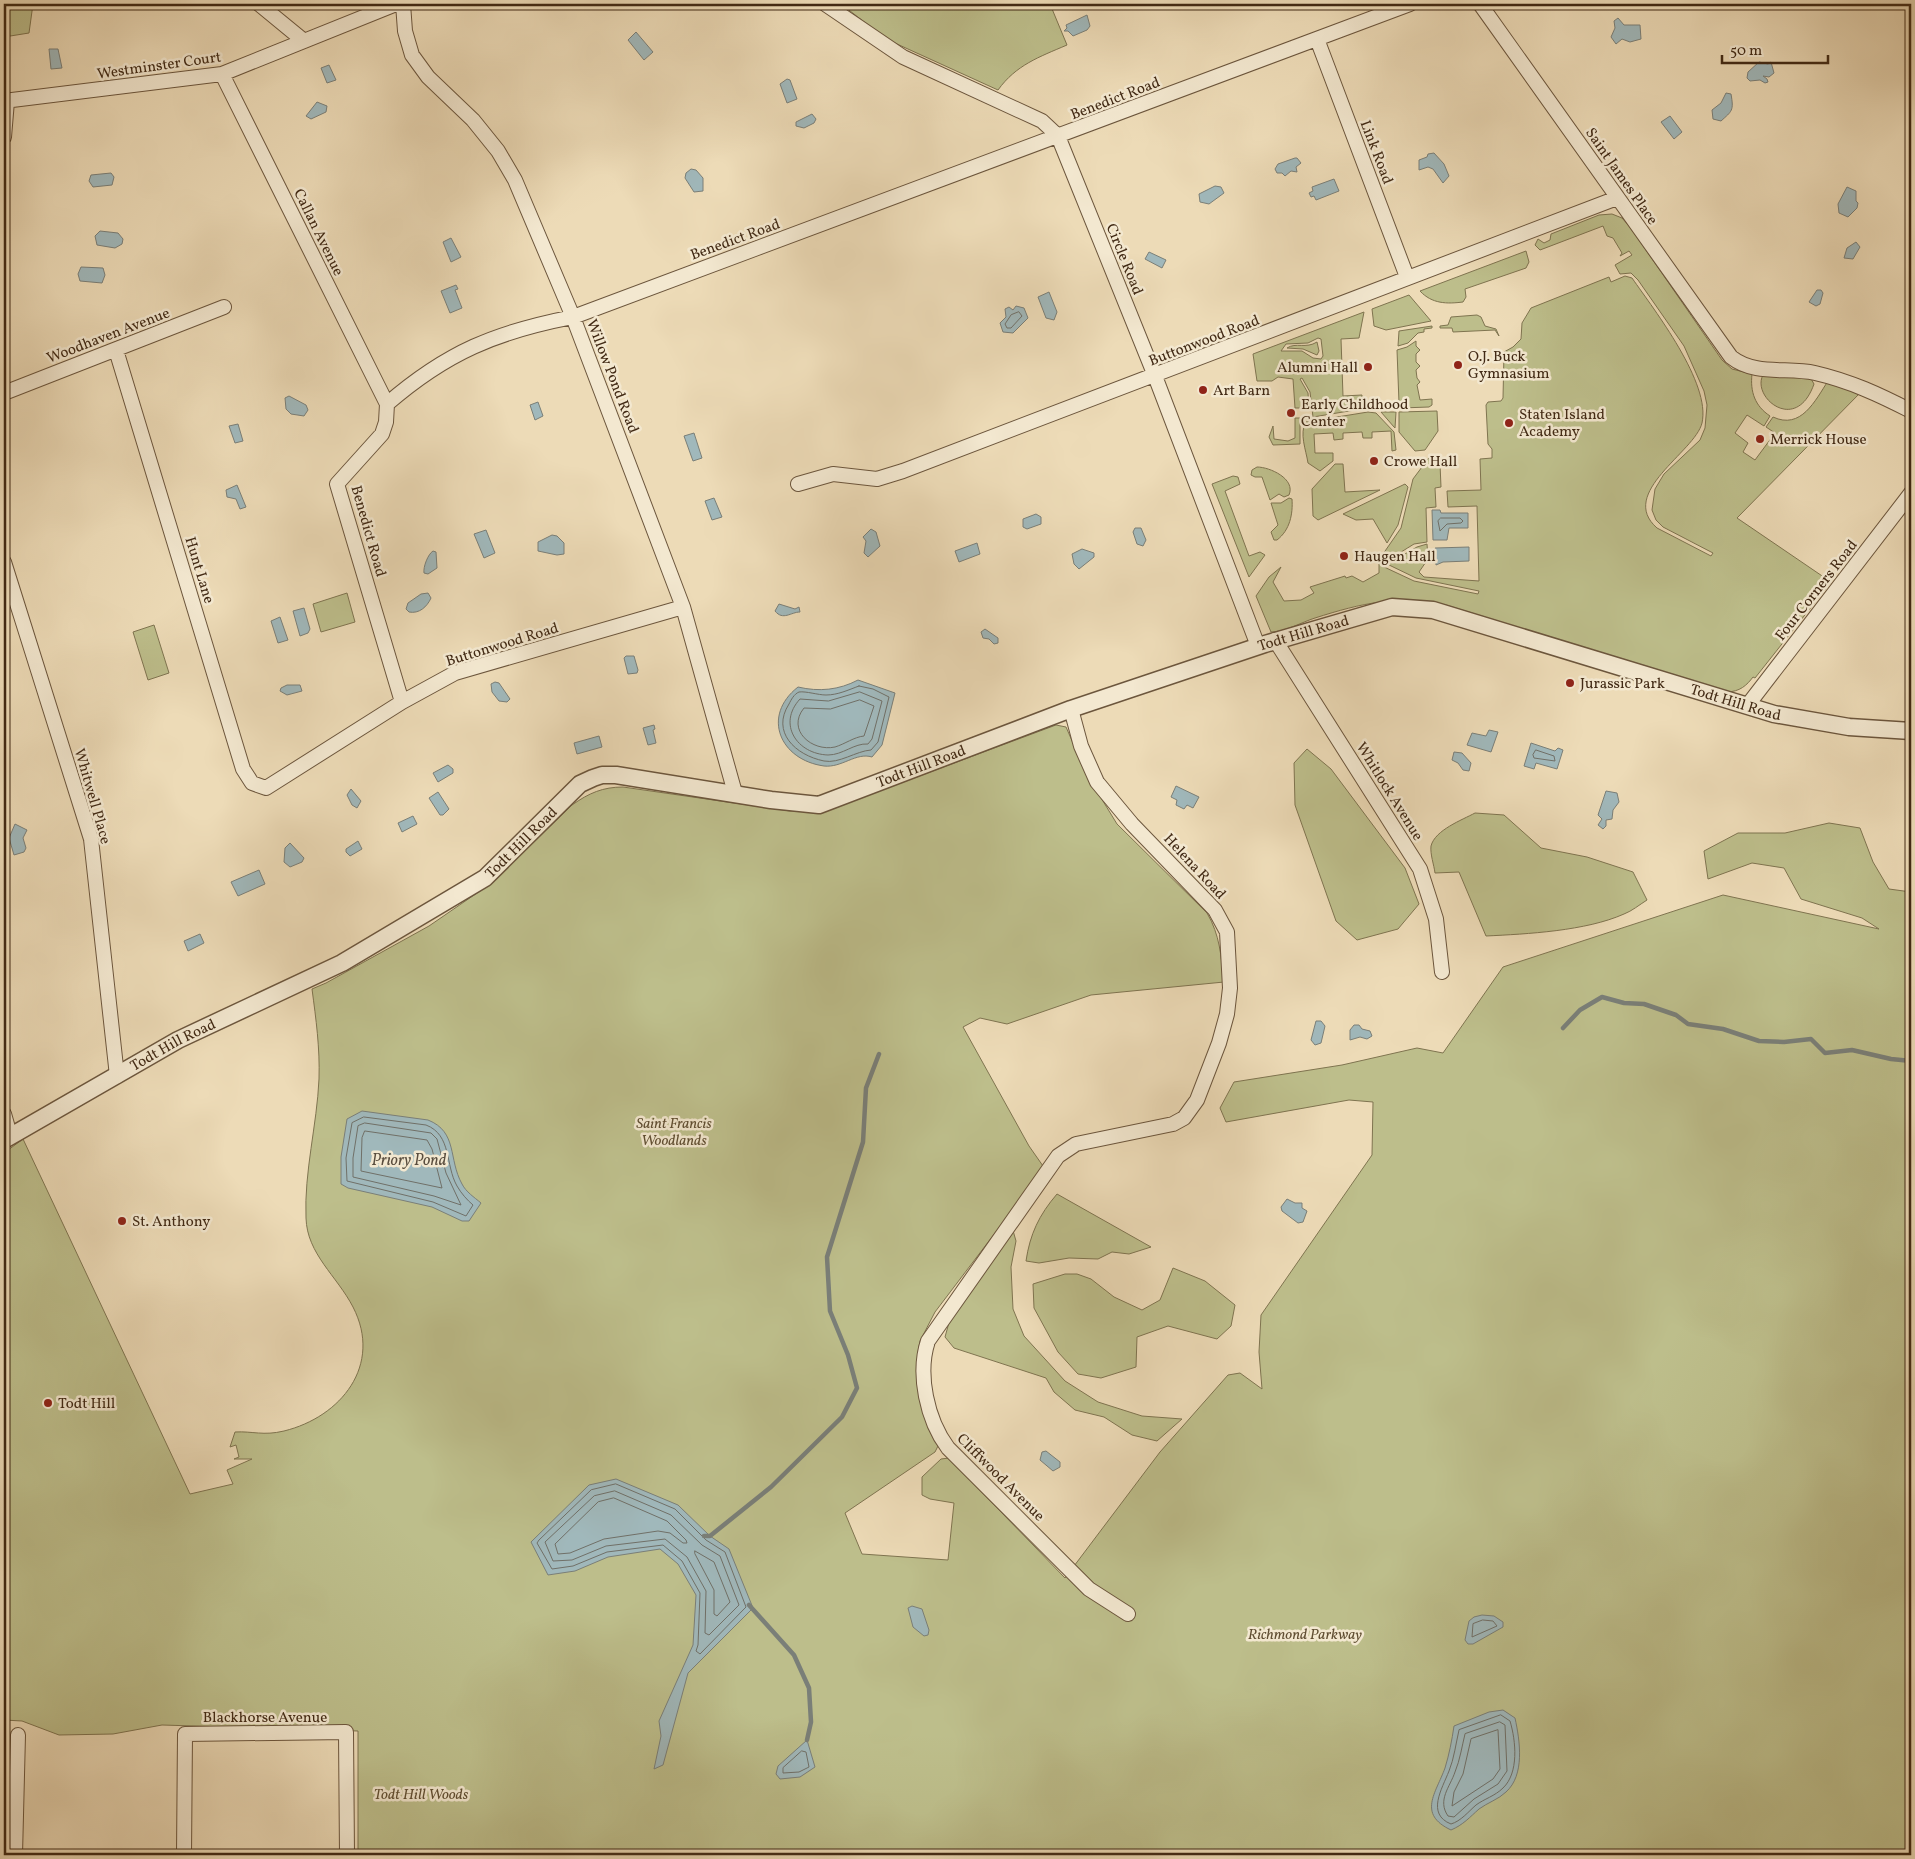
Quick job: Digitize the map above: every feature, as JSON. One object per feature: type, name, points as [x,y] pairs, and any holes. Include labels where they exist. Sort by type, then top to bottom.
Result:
[{"type":"street","points":[[259,4],[304,42]]},
{"type":"street","name":"Westminster Court","points":[[5,101],[222,74],[396,4]]},
{"type":"street","name":"Willow Pond Road","points":[[403,4],[405,31],[412,54],[428,77],[473,120],[498,151],[515,180],[573,317],[683,607],[735,793]]},
{"type":"street","name":"Circle Road","points":[[825,4],[903,57],[1042,121],[1058,136],[1155,376],[1258,646]]},
{"type":"street","name":"Benedict Road","points":[[402,702],[337,484],[382,434],[386,422],[387,404],[411,383],[467,348],[528,326],[573,317],[1410,4]]},
{"type":"street","name":"Saint James Place","points":[[1480,4],[1731,357],[1741,365],[1754,368],[1814,373],[1867,389],[1911,411]]},
{"type":"street","name":"Link Road","points":[[1317,39],[1406,277]]},
{"type":"street","name":"Callan Avenue","points":[[222,74],[387,404]]},
{"type":"street","points":[[4,137],[5,101]]},
{"type":"street","name":"Buttonwood Road","points":[[798,484],[833,474],[867,479],[886,476],[1155,376],[1406,277],[1617,198]]},
{"type":"street","name":"Woodhaven Avenue","points":[[4,393],[224,307]]},
{"type":"street","name":"Hunt Lane","points":[[116,350],[243,769],[252,783],[266,788]]},
{"type":"street","name":"Four Corners Road","points":[[1747,706],[1911,493]]},
{"type":"street","name":"Whitwell Place","points":[[4,562],[91,839],[117,1076]]},
{"type":"street","name":"Buttonwood Road","points":[[266,788],[402,702],[455,673],[683,607]]},
{"type":"street","name":"Todt Hill Road","points":[[7,1137],[178,1040],[342,963],[485,878],[580,784],[602,775],[616,775],[820,805],[1071,709],[1275,640],[1392,607],[1434,610],[1774,714],[1849,727],[1911,731]]},
{"type":"street","name":"Whitlock Avenue","points":[[1275,640],[1420,868],[1436,919],[1442,972]]},
{"type":"street","name":"Helena Road","points":[[1058,1156],[1076,1144],[1173,1124],[1184,1118],[1200,1092],[1227,1014],[1230,988],[1228,932],[1215,910],[1132,824],[1097,782],[1081,746],[1071,709]]},
{"type":"street","points":[[4,1114],[7,1137]]},
{"type":"street","name":"Cliffwood Avenue","points":[[1058,1156],[928,1341],[924,1360],[924,1381],[928,1407],[942,1441],[948,1448],[1089,1589],[1128,1614]]},
{"type":"street","name":"Blackhorse Avenue","points":[[184,1855],[185,1734],[346,1732],[347,1855]]},
{"type":"street","points":[[15,1855],[18,1735]]},
{"type":"green space","points":[[4,4],[33,4],[29,33],[4,37]]},
{"type":"green space","points":[[846,4],[1050,4],[1067,45],[1020,68],[998,90],[886,39],[845,7]]},
{"type":"green space","points":[[1612,214],[1622,218],[1630,227],[1722,360],[1732,369],[1752,374],[1753,393],[1757,403],[1770,416],[1764,426],[1747,415],[1735,433],[1748,443],[1743,452],[1755,460],[1775,433],[1766,427],[1773,417],[1792,420],[1799,417],[1812,405],[1828,381],[1861,392],[1737,518],[1831,582],[1755,678],[1753,677],[1746,685],[1739,689],[1726,692],[1446,605],[1428,602],[1380,602],[1348,608],[1271,632],[1256,596],[1269,577],[1281,567],[1273,582],[1284,601],[1301,600],[1314,593],[1310,587],[1345,576],[1346,578],[1352,576],[1363,582],[1379,573],[1379,561],[1382,566],[1414,581],[1478,594],[1479,591],[1416,578],[1387,564],[1417,547],[1427,544],[1428,559],[1419,572],[1424,577],[1479,581],[1477,506],[1448,507],[1447,491],[1481,490],[1480,459],[1492,458],[1492,449],[1488,444],[1486,405],[1488,402],[1501,401],[1503,398],[1504,352],[1521,339],[1522,323],[1531,308],[1609,277],[1611,282],[1625,276],[1632,278],[1679,348],[1690,368],[1703,407],[1702,423],[1696,434],[1652,487],[1646,501],[1647,515],[1657,528],[1711,556],[1713,553],[1663,527],[1656,520],[1652,510],[1655,489],[1664,474],[1700,440],[1705,428],[1707,405],[1704,391],[1684,346],[1638,280],[1631,273],[1620,274],[1615,265],[1632,255],[1629,251],[1620,256],[1622,253],[1613,238],[1607,236],[1603,226],[1540,250],[1535,245],[1538,239],[1544,243],[1550,240],[1551,234],[1599,215]]},
{"type":"green space","points":[[1526,251],[1529,262],[1526,268],[1465,289],[1466,297],[1463,302],[1435,301],[1420,291]]},
{"type":"green space","points":[[1409,295],[1431,321],[1386,330],[1374,326],[1372,309]]},
{"type":"green space","points":[[1364,312],[1359,338],[1341,339],[1343,396],[1362,395],[1361,409],[1313,417],[1310,392],[1302,378],[1300,379],[1308,393],[1309,408],[1295,408],[1293,379],[1278,377],[1272,381],[1257,381],[1253,354]],"holes":[[[1318,338],[1321,339],[1323,356],[1321,359],[1313,358],[1302,351],[1281,351],[1286,344],[1308,343]]]},
{"type":"green space","points":[[1477,315],[1481,317],[1485,326],[1496,329],[1499,336],[1495,330],[1453,332],[1452,328],[1440,328],[1440,326],[1448,325],[1451,317]]},
{"type":"green space","points":[[1432,326],[1432,328],[1424,329],[1424,332],[1418,333],[1408,343],[1398,346],[1399,331]]},
{"type":"green space","points":[[1416,341],[1416,346],[1420,350],[1416,354],[1416,362],[1420,366],[1416,370],[1417,378],[1420,382],[1417,385],[1420,400],[1432,399],[1432,405],[1429,407],[1401,408],[1399,403],[1397,350],[1407,347]]},
{"type":"green space","points":[[1317,342],[1319,351],[1317,355],[1303,349],[1287,348],[1290,346],[1309,345]]},
{"type":"green space","points":[[1763,375],[1810,377],[1814,384],[1806,399],[1797,407],[1787,409],[1777,407],[1763,393],[1761,384]]},
{"type":"green space","points":[[1437,411],[1438,431],[1425,450],[1415,451],[1399,432],[1399,412]]},
{"type":"green space","points":[[1368,412],[1376,413],[1394,432],[1396,450],[1392,451],[1391,431],[1372,432],[1372,438],[1363,438],[1362,432],[1343,433],[1343,439],[1334,440],[1333,433],[1314,434],[1315,453],[1333,453],[1333,461],[1320,471],[1308,463],[1303,436],[1306,422]]},
{"type":"green space","points":[[1381,412],[1396,412],[1395,428],[1394,427]]},
{"type":"green space","points":[[1295,418],[1300,418],[1300,444],[1273,445],[1269,437],[1273,426],[1274,439],[1288,441],[1295,438]]},
{"type":"green space","points":[[1431,455],[1431,464],[1440,464],[1441,487],[1435,488],[1436,507],[1426,508],[1427,542],[1414,544],[1385,562],[1383,554],[1401,528],[1413,479]]},
{"type":"green space","points":[[1335,464],[1343,464],[1345,492],[1380,490],[1318,520],[1313,516],[1312,489]]},
{"type":"green space","points":[[1257,467],[1275,472],[1285,479],[1289,484],[1289,495],[1284,497],[1279,494],[1270,500],[1262,477],[1251,475],[1252,470]]},
{"type":"green space","points":[[1233,476],[1238,477],[1240,484],[1225,491],[1249,556],[1260,552],[1265,555],[1249,577],[1212,484]]},
{"type":"green space","points":[[1405,484],[1408,487],[1398,525],[1387,543],[1373,519],[1356,520],[1343,514]]},
{"type":"green space","points":[[1289,498],[1292,499],[1292,510],[1288,527],[1277,540],[1274,540],[1271,532],[1278,525],[1271,503],[1281,503]]},
{"type":"green space","points":[[347,593],[355,622],[321,632],[313,604]]},
{"type":"green space","points":[[154,625],[169,673],[148,680],[133,632]]},
{"type":"green space","points":[[1056,725],[1066,727],[1087,775],[1117,824],[1207,913],[1215,929],[1221,955],[1224,982],[1091,995],[1007,1024],[980,1018],[963,1027],[1029,1146],[1043,1166],[1030,1187],[935,1312],[920,1341],[918,1352],[938,1446],[935,1452],[845,1513],[862,1554],[948,1560],[954,1503],[930,1499],[922,1495],[922,1477],[941,1459],[949,1458],[956,1462],[971,1481],[1065,1578],[1160,1452],[1228,1375],[1240,1373],[1262,1389],[1259,1352],[1261,1315],[1372,1155],[1373,1102],[1349,1100],[1226,1122],[1220,1108],[1234,1082],[1342,1065],[1417,1048],[1443,1053],[1503,967],[1723,895],[1879,929],[1862,918],[1801,899],[1784,868],[1752,863],[1708,879],[1704,851],[1738,833],[1785,833],[1829,823],[1860,828],[1873,862],[1889,889],[1911,892],[1911,1855],[358,1855],[358,1731],[162,1725],[113,1734],[59,1735],[22,1721],[4,1720],[4,1153],[23,1139],[190,1494],[233,1484],[227,1470],[252,1459],[234,1459],[239,1457],[236,1445],[230,1447],[235,1432],[264,1433],[284,1431],[305,1424],[323,1414],[339,1401],[351,1385],[359,1368],[363,1349],[361,1328],[353,1307],[317,1254],[308,1231],[306,1218],[307,1183],[319,1079],[318,1045],[312,989],[429,926],[493,882],[572,805],[596,792],[609,788],[623,787],[790,811],[828,810]]},
{"type":"green space","points":[[1307,749],[1331,769],[1405,868],[1419,904],[1398,929],[1357,940],[1336,921],[1295,805],[1294,763]]},
{"type":"green space","points":[[1475,813],[1504,815],[1541,848],[1587,857],[1633,872],[1647,900],[1627,913],[1592,924],[1556,931],[1486,936],[1459,872],[1435,873],[1431,852],[1434,840],[1443,830]]},
{"type":"green space","points":[[1057,1194],[1151,1247],[1129,1254],[1112,1252],[1098,1259],[1069,1258],[1039,1263],[1026,1261],[1036,1225]]},
{"type":"green space","points":[[1012,1227],[1016,1241],[1011,1267],[1013,1309],[1024,1336],[1065,1381],[1098,1402],[1142,1416],[1182,1419],[1157,1441],[1132,1435],[1104,1417],[1075,1410],[1054,1392],[1046,1378],[954,1348],[945,1337],[950,1319]]},
{"type":"green space","points":[[1173,1268],[1205,1281],[1235,1305],[1231,1326],[1217,1339],[1168,1326],[1137,1337],[1136,1367],[1101,1378],[1078,1374],[1058,1352],[1034,1308],[1033,1284],[1065,1274],[1077,1274],[1091,1279],[1114,1297],[1142,1310],[1160,1300]]},
{"type":"water","points":[[1087,15],[1090,26],[1087,30],[1073,36],[1068,31],[1064,31],[1067,28],[1066,25]]},
{"type":"water","points":[[1618,18],[1624,25],[1640,25],[1641,39],[1630,42],[1622,39],[1616,44],[1611,37],[1615,28],[1614,21]]},
{"type":"water","points":[[636,32],[653,52],[644,60],[628,40]]},
{"type":"water","points":[[49,49],[58,49],[62,68],[51,69]]},
{"type":"water","points":[[1759,62],[1768,64],[1771,62],[1774,73],[1769,77],[1763,76],[1768,82],[1765,83],[1760,80],[1750,81],[1747,78],[1748,72]]},
{"type":"water","points":[[329,65],[336,80],[327,83],[321,68]]},
{"type":"water","points":[[787,79],[790,80],[797,99],[787,103],[780,84]]},
{"type":"water","points":[[1726,93],[1731,94],[1731,110],[1721,121],[1713,119],[1712,110],[1721,103]]},
{"type":"water","points":[[317,102],[327,106],[326,112],[311,119],[306,116]]},
{"type":"water","points":[[812,114],[816,119],[814,123],[804,128],[796,126],[796,122]]},
{"type":"water","points":[[1670,116],[1682,132],[1674,139],[1661,122]]},
{"type":"water","points":[[1434,153],[1444,164],[1449,176],[1443,183],[1433,169],[1428,167],[1419,170],[1419,160],[1427,157],[1428,154]]},
{"type":"water","points":[[1295,158],[1301,163],[1296,167],[1297,172],[1291,171],[1285,176],[1282,173],[1277,173],[1275,169],[1278,164]]},
{"type":"water","points":[[691,169],[696,170],[703,178],[703,191],[694,192],[685,178],[686,173]]},
{"type":"water","points":[[111,173],[114,177],[112,185],[93,187],[89,181],[91,175]]},
{"type":"water","points":[[1334,179],[1339,191],[1316,200],[1314,196],[1311,197],[1309,193],[1313,191],[1312,187]]},
{"type":"water","points":[[1215,186],[1221,187],[1224,193],[1209,204],[1200,202],[1199,194]]},
{"type":"water","points":[[1847,187],[1856,191],[1856,201],[1858,203],[1857,208],[1848,217],[1839,213],[1838,204]]},
{"type":"water","points":[[100,231],[118,233],[123,239],[122,244],[115,248],[97,245],[95,236]]},
{"type":"water","points":[[451,238],[461,257],[451,262],[443,242]]},
{"type":"water","points":[[1856,242],[1860,247],[1853,259],[1844,258],[1847,248]]},
{"type":"water","points":[[1149,252],[1166,260],[1162,268],[1145,259]]},
{"type":"water","points":[[81,267],[103,268],[105,275],[102,283],[80,281],[78,274]]},
{"type":"water","points":[[456,285],[458,289],[455,290],[462,308],[450,313],[441,291]]},
{"type":"water","points":[[1817,290],[1821,290],[1823,293],[1820,304],[1816,306],[1809,302]]},
{"type":"water","points":[[1049,292],[1057,312],[1054,320],[1046,318],[1038,297]]},
{"type":"water","points":[[1016,306],[1024,308],[1028,318],[1013,333],[1003,332],[1000,323],[1006,317],[1005,309],[1009,307],[1013,310]]},
{"type":"water","points":[[289,396],[306,405],[308,410],[304,416],[291,414],[286,409],[285,398]]},
{"type":"water","points":[[538,402],[543,416],[535,420],[530,405]]},
{"type":"water","points":[[238,424],[243,441],[235,443],[229,426]]},
{"type":"water","points":[[694,433],[702,458],[693,461],[684,436]]},
{"type":"water","points":[[237,485],[246,507],[240,509],[236,499],[227,497],[226,490]]},
{"type":"water","points":[[714,498],[722,517],[712,520],[705,501]]},
{"type":"water","points":[[1432,510],[1440,510],[1441,513],[1468,513],[1468,528],[1449,528],[1447,540],[1433,540]]},
{"type":"water","points":[[1036,514],[1041,517],[1041,524],[1027,529],[1023,527],[1023,519]]},
{"type":"water","points":[[1135,528],[1141,528],[1146,540],[1143,546],[1137,544],[1133,532]]},
{"type":"water","points":[[871,529],[876,532],[880,546],[868,557],[864,553],[866,541],[863,537]]},
{"type":"water","points":[[486,530],[495,553],[484,558],[474,534]]},
{"type":"water","points":[[552,535],[557,536],[564,543],[564,554],[557,555],[538,551],[538,542]]},
{"type":"water","points":[[977,543],[980,554],[959,562],[955,551]]},
{"type":"water","points":[[1469,547],[1469,561],[1443,562],[1436,565],[1435,548]]},
{"type":"water","points":[[1082,549],[1094,553],[1094,557],[1079,569],[1074,564],[1072,554]]},
{"type":"water","points":[[433,551],[436,552],[437,568],[428,574],[424,573],[426,561]]},
{"type":"water","points":[[428,593],[431,598],[422,609],[416,612],[409,612],[406,609],[408,603],[421,594]]},
{"type":"water","points":[[779,604],[795,609],[799,607],[800,612],[784,616],[778,614],[775,611]]},
{"type":"water","points":[[304,608],[310,629],[308,633],[300,636],[293,611]]},
{"type":"water","points":[[280,617],[288,640],[278,643],[271,621]]},
{"type":"water","points":[[985,629],[998,638],[998,643],[994,644],[989,639],[983,638],[981,632]]},
{"type":"water","points":[[626,656],[634,656],[638,670],[637,673],[628,674],[624,658]]},
{"type":"water","points":[[858,680],[895,693],[882,745],[872,757],[855,758],[831,766],[809,762],[796,755],[787,746],[781,735],[778,723],[780,711],[787,698],[798,687],[829,689],[844,686]]},
{"type":"water","points":[[499,683],[510,699],[507,702],[499,701],[492,692],[491,684]]},
{"type":"water","points":[[287,685],[300,685],[302,691],[287,695],[280,691],[281,688]]},
{"type":"water","points":[[654,725],[655,729],[653,730],[656,743],[648,745],[643,728]]},
{"type":"water","points":[[1489,730],[1498,732],[1491,752],[1467,745],[1472,733],[1486,736]]},
{"type":"water","points":[[599,736],[602,747],[577,754],[574,743]]},
{"type":"water","points":[[1531,743],[1555,751],[1558,748],[1563,750],[1557,769],[1536,763],[1534,769],[1524,766]]},
{"type":"water","points":[[1454,752],[1462,753],[1471,763],[1469,771],[1463,770],[1458,763],[1452,760]]},
{"type":"water","points":[[448,765],[453,769],[453,773],[438,782],[433,773]]},
{"type":"water","points":[[1176,786],[1199,797],[1193,808],[1187,805],[1184,809],[1176,805],[1177,800],[1171,797]]},
{"type":"water","points":[[351,789],[361,801],[357,808],[352,805],[347,795]]},
{"type":"water","points":[[1606,791],[1617,793],[1619,802],[1613,810],[1612,819],[1606,820],[1606,826],[1603,829],[1598,825],[1602,819],[1598,815]]},
{"type":"water","points":[[438,792],[449,809],[443,815],[440,815],[429,798]]},
{"type":"water","points":[[413,816],[417,824],[402,832],[398,823]]},
{"type":"water","points":[[15,824],[27,830],[23,838],[26,848],[24,852],[14,855],[9,838]]},
{"type":"water","points":[[358,841],[362,849],[350,856],[346,849]]},
{"type":"water","points":[[290,843],[304,858],[302,862],[290,867],[284,862],[285,848]]},
{"type":"water","points":[[259,870],[265,884],[238,896],[231,882]]},
{"type":"water","points":[[200,934],[204,943],[188,951],[184,941]]},
{"type":"water","points":[[1316,1021],[1321,1021],[1325,1026],[1321,1043],[1315,1045],[1311,1040]]},
{"type":"water","points":[[1354,1025],[1359,1025],[1362,1029],[1370,1031],[1372,1036],[1367,1039],[1360,1037],[1350,1040],[1350,1030]]},
{"type":"water","name":"Priory Pond","points":[[362,1111],[428,1120],[438,1125],[448,1139],[462,1184],[481,1203],[469,1221],[462,1221],[432,1207],[348,1188],[341,1184],[341,1157],[347,1119]]},
{"type":"water","points":[[1287,1199],[1295,1203],[1302,1203],[1302,1208],[1307,1211],[1303,1222],[1298,1223],[1282,1211],[1281,1207]]},
{"type":"water","points":[[1046,1451],[1060,1462],[1060,1467],[1053,1471],[1040,1460],[1042,1452]]},
{"type":"water","points":[[616,1479],[678,1505],[710,1536],[729,1549],[753,1608],[688,1673],[663,1765],[654,1769],[661,1736],[659,1721],[693,1645],[696,1595],[678,1564],[660,1549],[608,1557],[575,1571],[548,1575],[531,1542],[589,1485]]},
{"type":"water","points":[[912,1606],[922,1609],[929,1630],[928,1635],[924,1636],[913,1627],[908,1608]]},
{"type":"water","points":[[1482,1615],[1494,1616],[1503,1622],[1503,1627],[1473,1644],[1468,1644],[1465,1640],[1469,1621],[1474,1617]]},
{"type":"water","points":[[1503,1710],[1515,1718],[1517,1727],[1520,1757],[1516,1776],[1506,1792],[1451,1830],[1434,1817],[1432,1802],[1445,1768],[1454,1726],[1489,1712]]},
{"type":"water","points":[[807,1740],[815,1767],[800,1777],[780,1779],[776,1774],[778,1766]]},
{"type":"waterway","points":[[1563,1028],[1580,1010],[1602,997],[1624,1003],[1644,1004],[1676,1015],[1688,1024],[1723,1029],[1759,1041],[1784,1042],[1811,1039],[1825,1053],[1852,1050],[1891,1059],[1911,1061]]},
{"type":"waterway","points":[[704,1536],[710,1536],[771,1487],[842,1417],[857,1388],[848,1355],[830,1311],[827,1257],[863,1142],[866,1088],[879,1054]]},
{"type":"waterway","points":[[749,1605],[794,1655],[809,1688],[811,1722],[807,1740]]},
{"type":"place","name":"O.J. Buck Gymnasium","points":[[1458,365]]},
{"type":"place","name":"Alumni Hall","points":[[1368,367]]},
{"type":"place","name":"Art Barn","points":[[1203,390]]},
{"type":"place","name":"Early Childhood Center","points":[[1291,413]]},
{"type":"place","name":"Staten Island Academy","points":[[1509,423]]},
{"type":"place","name":"Merrick House","points":[[1760,439]]},
{"type":"place","name":"Crowe Hall","points":[[1374,461]]},
{"type":"place","name":"Haugen Hall","points":[[1344,556]]},
{"type":"place","name":"Jurassic Park","points":[[1570,683]]},
{"type":"place","name":"St. Anthony","points":[[122,1221]]},
{"type":"place","name":"Todt Hill","points":[[48,1403]]},
{"type":"park label","name":"Saint Francis Woodlands","points":[[674,1132]]},
{"type":"park label","name":"Richmond Parkway","points":[[1305,1634]]},
{"type":"park label","name":"Todt Hill Woods","points":[[421,1794]]}]
